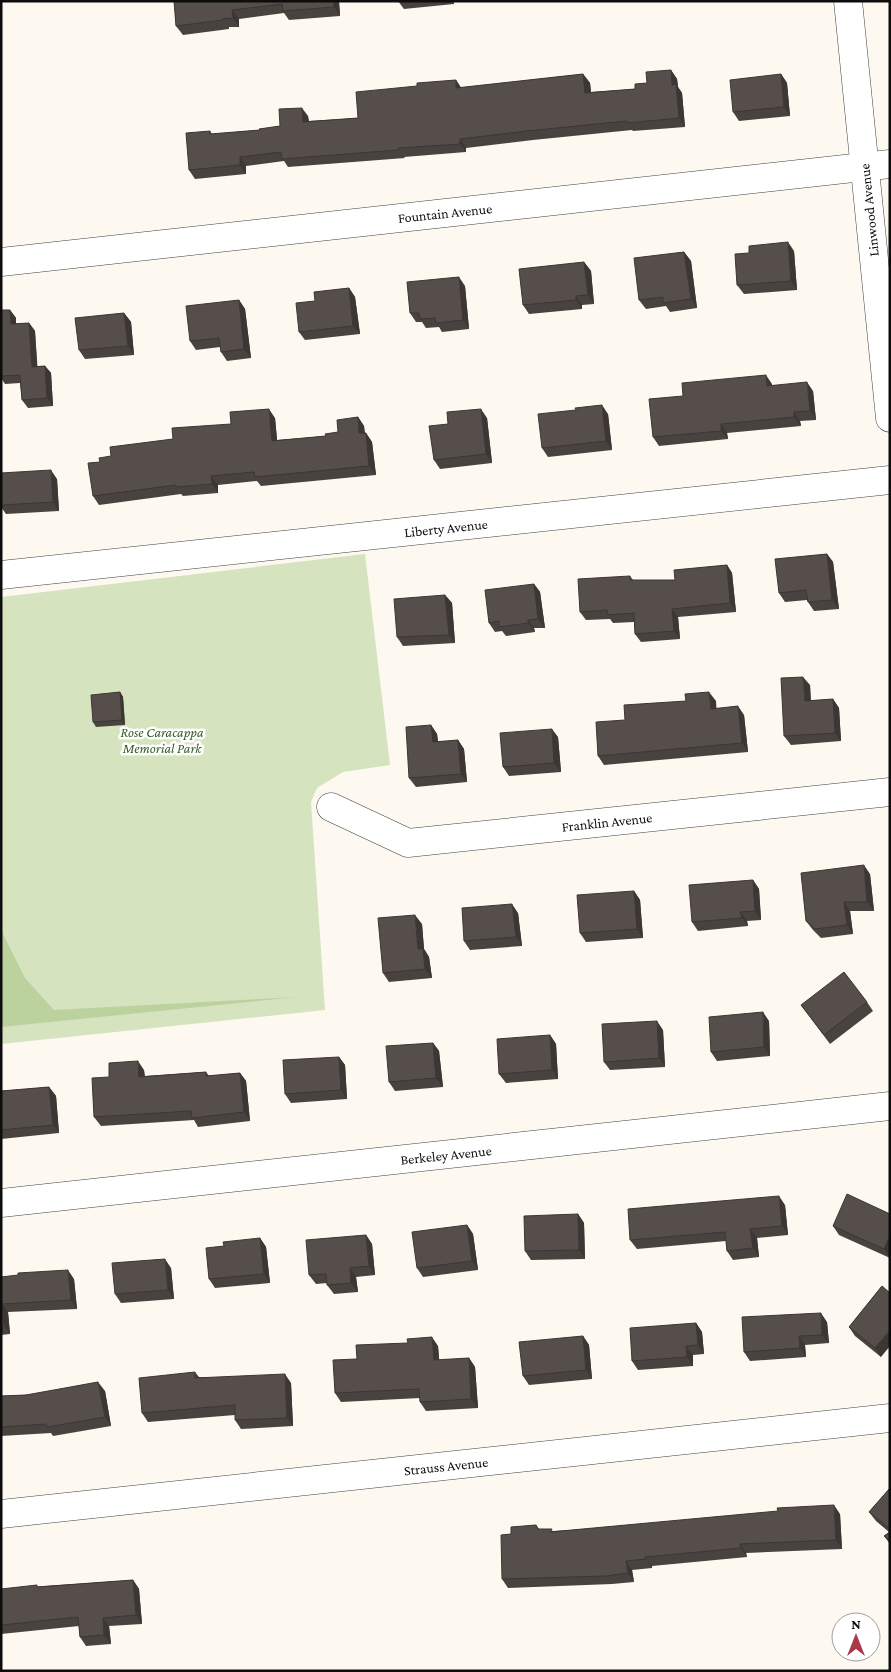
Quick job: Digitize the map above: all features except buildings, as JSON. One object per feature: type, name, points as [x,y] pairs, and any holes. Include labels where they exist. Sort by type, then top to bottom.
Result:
[{"type":"street","name":"Linwood Avenue","points":[[848,1],[877,166],[890,418]]},
{"type":"street","name":"Fountain Avenue","points":[[1,262],[877,166]]},
{"type":"street","name":"Liberty Avenue","points":[[1,575],[890,480]]},
{"type":"street","name":"Franklin Avenue","points":[[331,807],[408,843],[890,792]]},
{"type":"street","name":"Berkeley Avenue","points":[[1,1204],[890,1106]]},
{"type":"street","name":"Strauss Avenue","points":[[1,1514],[890,1418]]},
{"type":"green space","name":"Rose Caracappa Memorial Park","points":[[365,554],[390,765],[343,772],[317,788],[311,802],[325,1010],[1,1044],[1,597]]},
{"type":"green space","points":[[1,930],[25,978],[54,1010],[297,997],[1,1027]]}]
